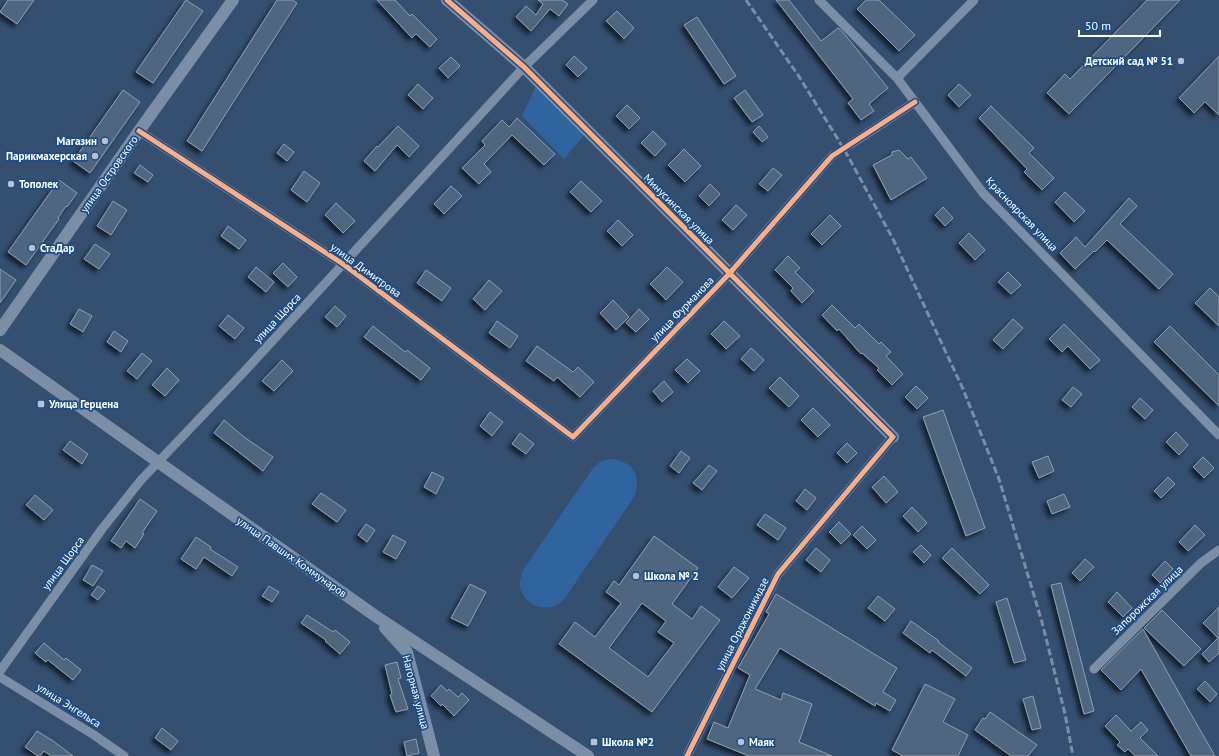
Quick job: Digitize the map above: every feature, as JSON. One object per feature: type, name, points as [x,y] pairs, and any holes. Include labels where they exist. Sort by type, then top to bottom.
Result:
[{"type":"street","name":"улица Островского","points":[[0,330],[139,131],[233,0]]},
{"type":"street","name":"Минусинская улица","points":[[447,0],[524,67],[893,437]]},
{"type":"street","name":"улица Щорса","points":[[0,671],[102,529],[141,480],[242,374],[524,67],[593,0]]},
{"type":"street","name":"Красноярская улица","points":[[819,0],[897,78],[983,193],[1219,435]]},
{"type":"street","points":[[897,78],[974,0]]},
{"type":"street","points":[[851,144],[915,102]]},
{"type":"street","name":"улица Димитрова","points":[[139,131],[343,264],[573,437]]},
{"type":"street","name":"улица Фурманова","points":[[573,437],[729,274],[832,156]]},
{"type":"street","name":"улица Павших Коммунаров","points":[[0,350],[374,615],[588,756]]},
{"type":"street","name":"улица Орджоникидзе","points":[[687,756],[778,574],[893,437]]},
{"type":"street","name":"Запорожская улица","points":[[1094,669],[1201,563],[1219,550]]},
{"type":"street","name":"Нагорная улица","points":[[374,615],[407,652],[434,756]]},
{"type":"street","name":"улица Энгельса","points":[[0,677],[94,735],[124,756]]},
{"type":"shaded area","points":[[536,86],[584,135],[564,159],[522,116]]},
{"type":"shaded area","points":[[609,459],[624,462],[634,470],[637,482],[634,497],[565,598],[553,607],[547,608],[535,605],[526,599],[522,594],[520,581],[523,570],[593,468],[600,462]]},
{"type":"building","points":[[8,0],[34,0],[17,24],[0,12]]},
{"type":"building","points":[[186,0],[203,11],[153,83],[136,72]]},
{"type":"building","points":[[277,0],[292,0],[297,3],[202,151],[187,141]]},
{"type":"building","points":[[377,0],[395,0],[410,16],[412,14],[437,39],[430,47],[416,34],[412,38]]},
{"type":"building","points":[[538,0],[562,0],[568,4],[559,16],[550,9],[531,31],[516,17],[526,6],[536,15],[543,4]]},
{"type":"building","points":[[776,0],[789,0],[821,41],[838,28],[842,31],[888,88],[869,104],[874,111],[861,120],[848,103],[853,99]]},
{"type":"building","points":[[866,0],[879,0],[915,35],[899,51],[857,9]]},
{"type":"building","points":[[1147,0],[1180,0],[1069,114],[1047,93],[1065,74],[1070,79]]},
{"type":"building","points":[[617,11],[634,28],[624,39],[606,21]]},
{"type":"building","points":[[697,17],[736,76],[724,84],[684,25]]},
{"type":"building","points":[[574,56],[587,68],[578,77],[566,65]]},
{"type":"building","points":[[1219,56],[1219,115],[1205,102],[1194,113],[1179,98]]},
{"type":"building","points":[[451,57],[460,66],[448,78],[439,68]]},
{"type":"building","points":[[418,84],[433,98],[423,109],[408,95]]},
{"type":"building","points":[[959,84],[971,95],[959,107],[948,95]]},
{"type":"building","points":[[123,90],[140,102],[90,173],[73,161]]},
{"type":"building","points":[[745,90],[763,115],[752,122],[734,98]]},
{"type":"building","points":[[627,105],[640,118],[629,129],[616,116]]},
{"type":"building","points":[[991,106],[1034,148],[1029,153],[1054,178],[1042,190],[1024,172],[1027,169],[979,118]]},
{"type":"building","points":[[517,118],[555,154],[544,165],[512,135],[484,164],[491,172],[479,184],[462,168],[485,145],[482,141],[502,120],[509,127]]},
{"type":"building","points":[[398,126],[419,146],[409,157],[397,145],[375,171],[364,161]]},
{"type":"building","points":[[759,126],[768,137],[762,142],[753,132]]},
{"type":"building","points":[[653,131],[666,144],[655,156],[641,143]]},
{"type":"building","points":[[284,144],[294,152],[287,161],[277,153]]},
{"type":"building","points":[[684,149],[701,166],[685,182],[668,165]]},
{"type":"building","points":[[899,150],[908,159],[911,157],[927,178],[891,200],[873,165],[892,155],[892,152]]},
{"type":"building","points":[[140,165],[153,175],[148,182],[134,173]]},
{"type":"building","points":[[773,168],[782,175],[768,191],[759,184]]},
{"type":"building","points":[[304,171],[320,183],[307,202],[291,190]]},
{"type":"building","points":[[59,180],[77,193],[67,207],[66,206],[58,218],[59,219],[26,265],[8,252]]},
{"type":"building","points":[[581,181],[602,201],[591,212],[570,192]]},
{"type":"building","points":[[710,184],[720,194],[709,206],[699,196]]},
{"type":"building","points":[[451,186],[462,196],[444,214],[434,204]]},
{"type":"building","points":[[1065,192],[1085,211],[1074,222],[1055,202]]},
{"type":"building","points":[[1129,198],[1137,206],[1120,224],[1173,274],[1159,289],[1107,240],[1075,269],[1060,253],[1076,237],[1085,247]]},
{"type":"building","points":[[113,201],[127,210],[111,235],[97,226]]},
{"type":"building","points":[[336,203],[355,221],[343,233],[325,215]]},
{"type":"building","points":[[736,205],[747,215],[733,230],[722,220]]},
{"type":"building","points":[[943,207],[953,218],[945,226],[935,215]]},
{"type":"building","points":[[830,215],[841,226],[822,245],[811,234]]},
{"type":"building","points":[[618,220],[633,235],[622,246],[607,231]]},
{"type":"building","points":[[228,226],[246,240],[239,249],[221,236]]},
{"type":"building","points":[[969,233],[985,250],[975,260],[959,243]]},
{"type":"building","points":[[95,244],[110,254],[99,269],[84,259]]},
{"type":"building","points":[[788,256],[800,268],[795,272],[814,291],[802,303],[791,291],[793,288],[775,270]]},
{"type":"building","points":[[283,263],[297,277],[288,287],[273,273]]},
{"type":"building","points":[[256,267],[274,282],[266,292],[248,277]]},
{"type":"building","points":[[667,267],[683,282],[666,300],[650,284]]},
{"type":"building","points":[[0,269],[16,280],[0,303]]},
{"type":"building","points":[[426,270],[451,288],[442,301],[417,283]]},
{"type":"building","points":[[1008,272],[1021,285],[1011,294],[998,282]]},
{"type":"building","points":[[489,280],[502,291],[485,310],[473,299]]},
{"type":"building","points":[[1210,288],[1219,297],[1219,326],[1195,303]]},
{"type":"building","points":[[613,300],[629,317],[616,330],[600,313]]},
{"type":"building","points":[[832,305],[855,328],[859,324],[879,344],[881,342],[891,352],[886,356],[903,374],[892,385],[877,370],[879,368],[862,353],[861,354],[839,329],[837,331],[822,315]]},
{"type":"building","points":[[335,306],[346,316],[337,327],[325,317]]},
{"type":"building","points":[[79,309],[92,316],[83,332],[70,324]]},
{"type":"building","points":[[639,309],[649,319],[636,332],[626,323]]},
{"type":"building","points":[[228,315],[244,328],[235,339],[219,326]]},
{"type":"building","points":[[1013,319],[1023,328],[1003,349],[993,340]]},
{"type":"building","points":[[497,321],[518,336],[510,348],[489,333]]},
{"type":"building","points":[[724,321],[740,336],[726,349],[711,334]]},
{"type":"building","points":[[1064,324],[1100,360],[1090,369],[1068,346],[1062,352],[1049,339]]},
{"type":"building","points":[[373,326],[405,352],[407,350],[430,368],[421,380],[364,337]]},
{"type":"building","points":[[1170,326],[1219,375],[1219,406],[1154,342]]},
{"type":"building","points":[[114,331],[128,341],[121,352],[107,342]]},
{"type":"building","points":[[537,346],[573,372],[578,367],[594,382],[580,397],[557,377],[554,381],[526,361]]},
{"type":"building","points":[[751,348],[764,360],[754,371],[741,359]]},
{"type":"building","points":[[142,353],[152,361],[137,379],[127,371]]},
{"type":"building","points":[[687,359],[700,371],[688,383],[675,370]]},
{"type":"building","points":[[282,360],[293,371],[274,391],[262,381]]},
{"type":"building","points":[[167,368],[179,380],[165,396],[152,385]]},
{"type":"building","points":[[780,377],[799,396],[789,407],[769,388]]},
{"type":"building","points":[[664,381],[673,392],[662,402],[653,391]]},
{"type":"building","points":[[916,386],[928,398],[917,409],[905,397]]},
{"type":"building","points":[[1073,387],[1082,394],[1071,407],[1062,400]]},
{"type":"building","points":[[1140,398],[1153,410],[1145,419],[1132,407]]},
{"type":"building","points":[[813,408],[830,425],[818,437],[801,420]]},
{"type":"building","points":[[943,410],[985,528],[966,536],[923,417]]},
{"type":"building","points":[[490,412],[503,422],[492,436],[480,426]]},
{"type":"building","points":[[224,420],[244,437],[273,457],[263,471],[214,433]]},
{"type":"building","points":[[1176,432],[1188,445],[1179,455],[1166,442]]},
{"type":"building","points":[[520,433],[534,444],[526,454],[512,444]]},
{"type":"building","points":[[70,441],[88,454],[82,464],[63,450]]},
{"type":"building","points":[[847,443],[857,453],[847,463],[837,453]]},
{"type":"building","points":[[681,451],[690,458],[679,473],[670,466]]},
{"type":"building","points":[[1048,456],[1054,471],[1039,478],[1032,462]]},
{"type":"building","points":[[1203,457],[1214,468],[1204,478],[1193,467]]},
{"type":"building","points":[[709,465],[717,471],[702,490],[693,483]]},
{"type":"building","points":[[432,472],[444,478],[436,494],[424,487]]},
{"type":"building","points":[[884,476],[898,492],[886,503],[872,487]]},
{"type":"building","points":[[1168,477],[1175,484],[1161,498],[1154,491]]},
{"type":"building","points":[[805,489],[816,498],[807,510],[796,501]]},
{"type":"building","points":[[321,493],[346,510],[337,522],[312,504]]},
{"type":"building","points":[[1064,494],[1070,507],[1052,514],[1047,501]]},
{"type":"building","points":[[35,495],[53,510],[44,520],[26,505]]},
{"type":"building","points":[[140,499],[157,511],[142,533],[144,534],[135,548],[126,541],[121,548],[111,541]]},
{"type":"building","points":[[912,507],[927,523],[918,532],[903,516]]},
{"type":"building","points":[[765,514],[786,528],[778,540],[757,525]]},
{"type":"building","points":[[839,522],[851,534],[841,544],[829,532]]},
{"type":"building","points":[[366,524],[375,530],[367,542],[358,535]]},
{"type":"building","points":[[1195,525],[1205,535],[1188,551],[1179,542]]},
{"type":"building","points":[[862,526],[876,540],[867,549],[853,535]]},
{"type":"building","points":[[393,535],[406,542],[396,559],[383,552]]},
{"type":"building","points":[[654,536],[698,568],[672,604],[692,619],[701,606],[720,620],[652,712],[559,644],[575,622],[595,637],[621,603],[606,592],[614,581],[619,585]],"holes":[[[642,603],[666,621],[658,632],[674,643],[648,677],[609,648]]]},
{"type":"building","points":[[196,537],[211,547],[210,549],[238,567],[232,576],[204,557],[196,569],[181,559]]},
{"type":"building","points":[[921,545],[931,555],[924,563],[913,552]]},
{"type":"building","points":[[816,548],[830,560],[821,572],[806,560]]},
{"type":"building","points":[[952,548],[989,585],[980,594],[942,558]]},
{"type":"building","points":[[1085,559],[1094,567],[1080,581],[1072,573]]},
{"type":"building","points":[[1165,561],[1173,569],[1160,583],[1152,575]]},
{"type":"building","points":[[92,565],[103,571],[93,586],[83,580]]},
{"type":"building","points":[[734,567],[749,578],[732,598],[718,587]]},
{"type":"building","points":[[1061,583],[1094,711],[1084,714],[1051,585]]},
{"type":"building","points":[[470,584],[486,592],[468,626],[451,618]]},
{"type":"building","points":[[98,586],[105,591],[98,600],[91,595]]},
{"type":"building","points":[[269,586],[279,592],[272,602],[262,596]]},
{"type":"building","points":[[1117,592],[1132,608],[1123,617],[1108,602]]},
{"type":"building","points":[[776,594],[897,668],[883,692],[896,700],[890,711],[876,703],[875,706],[780,648],[755,689],[781,700],[783,693],[812,704],[799,742],[832,756],[749,756],[707,739],[714,722],[728,728],[750,675],[738,668],[769,614],[766,612]]},
{"type":"building","points":[[878,596],[895,609],[885,621],[868,608]]},
{"type":"building","points":[[1007,598],[1026,660],[1014,663],[996,602]]},
{"type":"building","points":[[1219,607],[1219,653],[1209,662],[1202,654],[1218,638],[1203,623]]},
{"type":"building","points":[[1162,610],[1201,649],[1184,666],[1144,628]]},
{"type":"building","points":[[307,615],[333,632],[335,630],[350,642],[340,654],[325,641],[326,640],[301,623]]},
{"type":"building","points":[[911,621],[939,641],[938,642],[972,668],[966,676],[932,650],[930,653],[903,633]]},
{"type":"building","points":[[1143,629],[1215,756],[1191,756],[1141,669],[1121,690],[1101,670]]},
{"type":"building","points":[[44,643],[64,660],[66,658],[81,670],[73,680],[48,660],[46,662],[35,653]]},
{"type":"building","points":[[397,662],[401,678],[398,679],[408,709],[396,712],[390,695],[392,694],[385,665]]},
{"type":"building","points":[[1205,681],[1217,694],[1210,702],[1197,689]]},
{"type":"building","points":[[925,684],[955,699],[943,722],[968,735],[958,756],[903,756],[892,750]]},
{"type":"building","points":[[441,685],[447,691],[449,689],[458,697],[462,693],[469,700],[454,716],[431,696]]},
{"type":"building","points":[[1033,696],[1041,728],[1032,730],[1023,699]]},
{"type":"building","points":[[990,712],[1037,745],[1028,756],[1011,756],[975,730],[983,718],[985,719]]},
{"type":"building","points":[[1116,715],[1131,731],[1141,722],[1148,730],[1140,738],[1158,756],[1135,756],[1128,749],[1125,752],[1117,745],[1120,742],[1105,726]]},
{"type":"building","points":[[162,728],[178,741],[171,750],[155,738]]},
{"type":"building","points":[[37,731],[73,756],[51,756],[44,751],[40,756],[38,756],[25,747]]},
{"type":"building","points":[[416,739],[419,753],[407,756],[404,742]]},
{"type":"tunnel","points":[[832,156],[851,144]]},
{"type":"railway","points":[[746,0],[798,75],[849,158],[894,241],[963,389],[999,479],[1042,622],[1065,714],[1073,756]]},
{"type":"cycle path","points":[[447,0],[524,67],[893,437],[778,574],[687,756]]},
{"type":"cycle path","points":[[139,131],[343,264],[573,437],[729,274],[832,156],[915,102]]},
{"type":"place","name":"Детский сад № 51","points":[[1181,61]]},
{"type":"place","name":"Магазин","points":[[105,141]]},
{"type":"place","name":"Парикмахерская","points":[[95,156]]},
{"type":"place","name":"Тополек","points":[[11,184]]},
{"type":"place","name":"СтаДар","points":[[32,248]]},
{"type":"place","name":"Улица Герцена","points":[[41,404]]},
{"type":"place","name":"Школа № 2","points":[[636,576]]},
{"type":"place","name":"Школа №2","points":[[594,742]]},
{"type":"place","name":"Маяк","points":[[741,742]]}]
